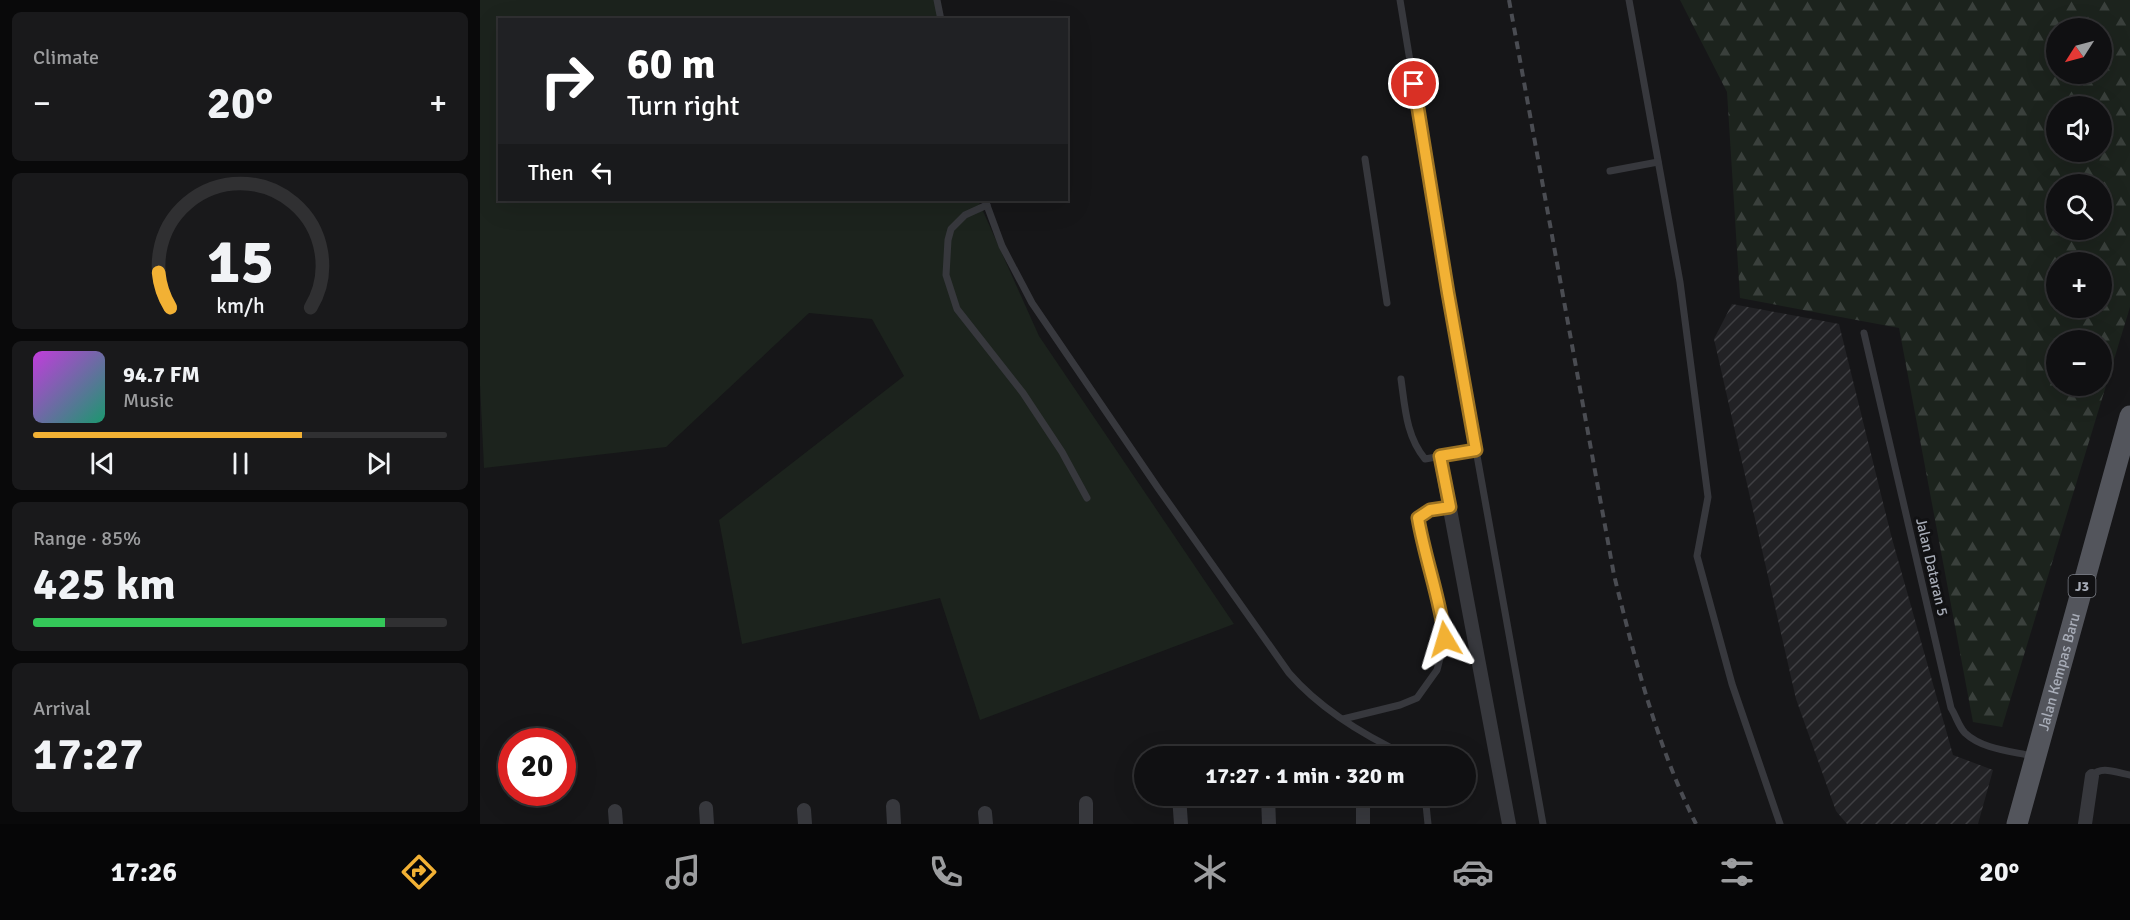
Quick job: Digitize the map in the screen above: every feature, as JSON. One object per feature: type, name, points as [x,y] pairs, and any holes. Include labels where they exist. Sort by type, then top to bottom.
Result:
[{"type":"main road","name":"Jalan Kempas Baru","points":[[2017,824],[2130,416]]},
{"type":"street","points":[[1440,456],[1509,824]]},
{"type":"street","points":[[2085,824],[2092,776]]},
{"type":"street","points":[[1086,803],[1086,824]]},
{"type":"street","points":[[893,806],[894,824]]},
{"type":"street","points":[[1180,806],[1181,824]]},
{"type":"street","points":[[1268,806],[1269,824]]},
{"type":"street","points":[[1363,806],[1363,824]]},
{"type":"street","points":[[706,808],[707,824]]},
{"type":"lane","points":[[937,0],[941,18]]},
{"type":"lane","points":[[1400,0],[1448,293],[1543,824]]},
{"type":"lane","points":[[1629,0],[1680,282],[1708,497],[1697,556],[1732,684],[1780,824]]},
{"type":"lane","points":[[1365,159],[1387,303]]},
{"type":"lane","points":[[1610,171],[1658,162]]},
{"type":"lane","points":[[1087,498],[1062,452],[1023,393],[957,309],[946,275],[948,240],[951,229],[965,215],[986,202],[1002,246],[1032,303],[1158,488],[1289,673],[1315,700],[1386,746]]},
{"type":"lane","name":"Jalan Dataran 5","points":[[1864,333],[1952,708],[1964,732],[1977,741],[1995,748],[2034,757]]},
{"type":"lane","points":[[1401,379],[1406,418],[1416,448],[1425,459],[1476,450]]},
{"type":"lane","points":[[1343,719],[1400,705],[1417,698],[1437,670],[1445,639],[1442,612],[1422,543],[1418,518],[1430,510],[1450,507]]},
{"type":"lane","points":[[2092,776],[2102,769],[2130,775]]},
{"type":"lane","points":[[1426,806],[1428,824]]},
{"type":"shaded area","points":[[1732,304],[1839,324],[1891,535],[1953,755],[1993,770],[1978,824],[1847,824],[1836,811],[1796,699],[1714,339]]},
{"type":"green space","points":[[480,0],[939,0],[942,18],[498,18],[498,201],[978,201],[1039,336],[1234,624],[980,720],[940,598],[742,644],[719,520],[904,376],[872,319],[809,313],[666,447],[484,468],[480,385]]},
{"type":"green space","points":[[1680,0],[2130,0],[2130,307],[2112,366],[2112,330],[2046,330],[2046,396],[2103,396],[2002,727],[1973,722],[1899,328],[1740,298],[1727,92]]},
{"type":"railway","points":[[1509,0],[1614,575],[1658,733],[1696,824]]},
{"type":"route","points":[[1414,84],[1476,450],[1440,456],[1450,507],[1430,510],[1418,518],[1422,543],[1442,612],[1445,639]]}]
